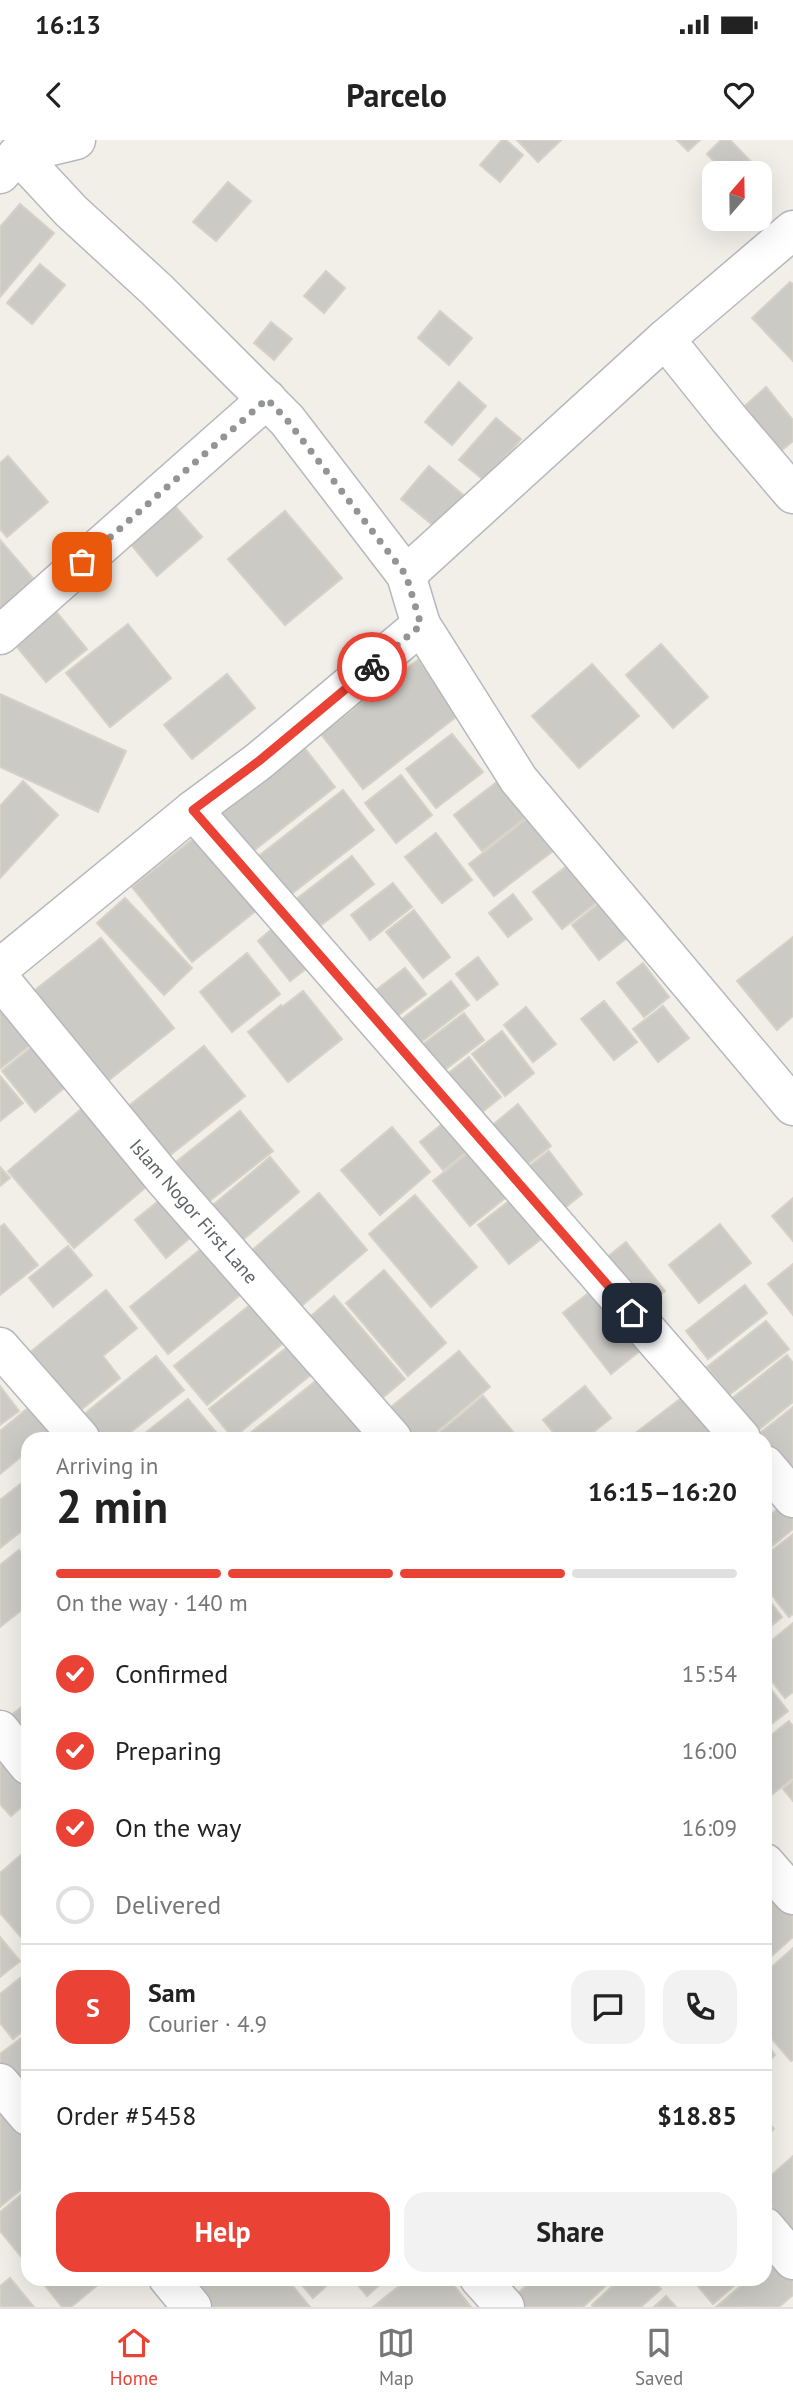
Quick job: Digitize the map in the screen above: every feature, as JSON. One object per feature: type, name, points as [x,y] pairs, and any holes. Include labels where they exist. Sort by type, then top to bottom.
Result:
[{"type":"street","points":[[9,164],[76,140]]},
{"type":"street","points":[[9,164],[71,211],[157,290],[287,420],[406,575],[421,625],[519,780],[793,1106]]},
{"type":"street","points":[[406,575],[664,339],[793,230]]},
{"type":"street","points":[[664,339],[793,494]]},
{"type":"street","points":[[0,635],[267,399]]},
{"type":"street","points":[[0,968],[193,810],[259,761],[421,625]]},
{"type":"street","points":[[193,810],[736,1432]]},
{"type":"street","name":"Islam Nogor First Lane","points":[[0,979],[165,1180],[387,1432]]},
{"type":"street","points":[[0,1347],[75,1432]]},
{"type":"street","points":[[772,1473],[793,1498]]},
{"type":"street","points":[[0,1730],[21,1756]]},
{"type":"street","points":[[772,1871],[793,1895]]},
{"type":"street","points":[[0,2083],[21,2108]]},
{"type":"street","points":[[772,2235],[793,2260]]},
{"type":"street","points":[[175,2286],[192,2307]]},
{"type":"street","points":[[486,2286],[505,2307]]},
{"type":"building","points":[[502,140],[506,140],[523,155],[500,182],[480,165]]},
{"type":"building","points":[[517,140],[561,140],[538,162]]},
{"type":"building","points":[[677,140],[700,140],[688,151]]},
{"type":"building","points":[[721,140],[730,140],[750,161],[714,161],[707,154]]},
{"type":"building","points":[[228,182],[251,201],[216,241],[193,222]]},
{"type":"building","points":[[20,204],[54,233],[0,297],[0,227]]},
{"type":"building","points":[[40,264],[65,285],[32,324],[7,303]]},
{"type":"building","points":[[326,271],[345,288],[324,313],[304,296]]},
{"type":"building","points":[[790,282],[793,284],[793,361],[752,318]]},
{"type":"building","points":[[440,311],[472,338],[449,365],[418,338]]},
{"type":"building","points":[[271,322],[292,339],[274,360],[254,343]]},
{"type":"building","points":[[459,382],[486,406],[452,445],[425,422]]},
{"type":"building","points":[[766,387],[793,420],[793,441],[776,455],[739,411]]},
{"type":"building","points":[[496,418],[521,439],[485,481],[459,460]]},
{"type":"building","points":[[8,456],[48,502],[7,537],[0,529],[0,463]]},
{"type":"building","points":[[429,466],[468,499],[440,531],[401,499]]},
{"type":"building","points":[[169,499],[202,537],[157,576],[125,537]]},
{"type":"building","points":[[285,511],[342,578],[285,625],[228,559]]},
{"type":"building","points":[[0,540],[37,583],[4,612],[0,607]]},
{"type":"building","points":[[48,602],[87,649],[46,682],[7,635]]},
{"type":"building","points":[[128,624],[171,678],[110,727],[66,673]]},
{"type":"building","points":[[661,644],[708,697],[673,728],[626,675]]},
{"type":"building","points":[[418,660],[461,713],[363,789],[321,734]]},
{"type":"building","points":[[592,664],[639,716],[579,768],[532,716]]},
{"type":"building","points":[[227,674],[255,708],[192,759],[164,725]]},
{"type":"building","points":[[0,694],[126,751],[98,812],[0,767]]},
{"type":"building","points":[[452,734],[483,772],[436,808],[406,769]]},
{"type":"building","points":[[300,742],[335,787],[242,860],[206,814]]},
{"type":"building","points":[[401,775],[432,815],[396,843],[365,803]]},
{"type":"building","points":[[502,778],[530,814],[482,851],[454,815]]},
{"type":"building","points":[[23,781],[58,815],[0,878],[0,806]]},
{"type":"building","points":[[343,790],[374,830],[286,898],[255,859]]},
{"type":"building","points":[[528,818],[553,851],[494,896],[469,864]]},
{"type":"building","points":[[202,832],[262,906],[192,962],[132,887]]},
{"type":"building","points":[[436,833],[472,880],[442,903],[405,857]]},
{"type":"building","points":[[352,856],[374,884],[316,929],[294,901]]},
{"type":"building","points":[[567,866],[597,902],[562,929],[533,892]]},
{"type":"building","points":[[393,883],[412,907],[370,940],[351,915]]},
{"type":"building","points":[[513,894],[532,919],[508,937],[489,913]]},
{"type":"building","points":[[125,898],[192,968],[164,995],[97,923]]},
{"type":"building","points":[[601,902],[628,937],[599,960],[572,925]]},
{"type":"building","points":[[414,910],[450,957],[423,978],[386,932]]},
{"type":"building","points":[[279,923],[312,964],[290,981],[258,941]]},
{"type":"building","points":[[793,937],[793,1016],[777,1030],[737,981]]},
{"type":"building","points":[[101,938],[174,1028],[99,1088],[25,998]]},
{"type":"building","points":[[247,953],[280,994],[232,1032],[200,992]]},
{"type":"building","points":[[478,957],[498,984],[477,1000],[456,974]]},
{"type":"building","points":[[643,963],[669,997],[644,1017],[617,983]]},
{"type":"building","points":[[405,968],[426,994],[387,1024],[367,997]]},
{"type":"building","points":[[451,981],[469,1005],[416,1046],[397,1023]]},
{"type":"building","points":[[303,991],[342,1039],[288,1082],[248,1032]]},
{"type":"building","points":[[604,1001],[637,1042],[614,1060],[581,1019]]},
{"type":"building","points":[[0,1006],[38,1039],[1,1068],[0,1066]]},
{"type":"building","points":[[663,1006],[689,1038],[658,1062],[633,1029]]},
{"type":"building","points":[[526,1007],[556,1044],[533,1062],[504,1025]]},
{"type":"building","points":[[464,1013],[484,1040],[434,1078],[413,1052]]},
{"type":"building","points":[[502,1031],[534,1073],[505,1096],[472,1054]]},
{"type":"building","points":[[38,1042],[70,1083],[35,1112],[2,1071]]},
{"type":"building","points":[[204,1046],[245,1096],[160,1163],[120,1113]]},
{"type":"building","points":[[469,1057],[501,1097],[472,1120],[440,1080]]},
{"type":"building","points":[[0,1076],[23,1103],[0,1121]]},
{"type":"building","points":[[518,1104],[551,1146],[521,1169],[488,1129]]},
{"type":"building","points":[[86,1105],[152,1182],[74,1248],[8,1171]]},
{"type":"building","points":[[240,1111],[273,1151],[203,1206],[171,1166]]},
{"type":"building","points":[[451,1117],[474,1146],[443,1170],[420,1142]]},
{"type":"building","points":[[392,1127],[430,1172],[380,1215],[341,1170]]},
{"type":"building","points":[[477,1146],[514,1191],[470,1226],[433,1181]]},
{"type":"building","points":[[549,1151],[582,1194],[556,1215],[522,1172]]},
{"type":"building","points":[[270,1157],[299,1192],[237,1245],[207,1210]]},
{"type":"building","points":[[0,1167],[10,1178],[0,1186]]},
{"type":"building","points":[[319,1193],[367,1250],[299,1308],[250,1252]]},
{"type":"building","points":[[518,1194],[550,1232],[509,1264],[478,1225]]},
{"type":"building","points":[[166,1195],[197,1232],[166,1258],[135,1220]]},
{"type":"building","points":[[415,1195],[477,1267],[431,1307],[369,1234]]},
{"type":"building","points":[[793,1198],[793,1241],[772,1216]]},
{"type":"building","points":[[4,1224],[38,1265],[0,1295],[0,1227]]},
{"type":"building","points":[[720,1224],[751,1263],[699,1303],[669,1265]]},
{"type":"building","points":[[626,1242],[665,1291],[639,1311],[600,1263]]},
{"type":"building","points":[[207,1244],[246,1290],[168,1354],[130,1307]]},
{"type":"building","points":[[68,1246],[92,1275],[53,1307],[29,1278]]},
{"type":"building","points":[[793,1264],[793,1315],[768,1284]]},
{"type":"building","points":[[384,1270],[446,1343],[408,1376],[346,1303]]},
{"type":"building","points":[[599,1285],[647,1345],[611,1374],[563,1313]]},
{"type":"building","points":[[745,1285],[767,1313],[708,1359],[686,1331]]},
{"type":"building","points":[[106,1290],[137,1328],[103,1356],[120,1378],[71,1418],[22,1359]]},
{"type":"building","points":[[334,1296],[405,1379],[374,1405],[304,1322]]},
{"type":"building","points":[[256,1300],[288,1339],[207,1405],[174,1366]]},
{"type":"building","points":[[766,1321],[789,1349],[729,1395],[707,1367]]},
{"type":"building","points":[[295,1341],[318,1369],[240,1432],[228,1432],[209,1409]]},
{"type":"building","points":[[459,1351],[490,1387],[436,1432],[393,1432],[379,1417]]},
{"type":"building","points":[[787,1355],[793,1363],[793,1402],[756,1432],[730,1400]]},
{"type":"building","points":[[156,1356],[184,1390],[131,1432],[90,1432],[78,1419]]},
{"type":"building","points":[[327,1372],[372,1432],[252,1432]]},
{"type":"building","points":[[0,1386],[19,1411],[0,1425]]},
{"type":"building","points":[[585,1386],[611,1418],[594,1432],[553,1432],[543,1420]]},
{"type":"building","points":[[688,1393],[719,1432],[637,1432]]},
{"type":"building","points":[[483,1396],[513,1432],[440,1432]]},
{"type":"building","points":[[39,1399],[60,1425],[51,1432],[21,1432],[21,1457],[0,1474],[0,1431]]},
{"type":"building","points":[[188,1399],[216,1432],[147,1432]]},
{"type":"building","points":[[793,1407],[793,1465],[783,1473],[772,1459],[772,1432],[761,1432]]},
{"type":"building","points":[[21,1484],[21,1532],[0,1548],[0,1500]]},
{"type":"building","points":[[784,1504],[793,1515],[793,1529],[772,1546],[772,1513]]},
{"type":"building","points":[[793,1534],[793,1614],[789,1617],[772,1595],[772,1550]]},
{"type":"building","points":[[19,1550],[21,1552],[21,1610],[0,1627],[0,1565]]},
{"type":"building","points":[[772,1604],[782,1617],[772,1625]]},
{"type":"building","points":[[793,1623],[793,1692],[785,1698],[772,1681],[772,1640]]},
{"type":"building","points":[[772,1691],[788,1711],[772,1724]]},
{"type":"building","points":[[21,1707],[21,1729],[10,1716]]},
{"type":"building","points":[[789,1721],[793,1726],[793,1778],[772,1794],[772,1734]]},
{"type":"building","points":[[0,1750],[21,1771],[21,1807],[11,1816],[0,1804]]},
{"type":"building","points":[[793,1781],[793,1801],[783,1789]]},
{"type":"building","points":[[21,1855],[21,1937],[0,1913],[0,1873]]},
{"type":"building","points":[[772,1893],[793,1917],[793,1937],[772,1956]]},
{"type":"building","points":[[0,1937],[20,1961],[0,1977]]},
{"type":"building","points":[[793,1948],[791,2061],[772,2039],[772,1967]]},
{"type":"building","points":[[21,1979],[21,2033],[13,2039],[0,2023],[0,1994]]},
{"type":"building","points":[[21,2038],[21,2087],[16,2091],[0,2070],[0,2054]]},
{"type":"building","points":[[0,2090],[21,2116],[21,2190],[0,2207]]},
{"type":"building","points":[[793,2156],[793,2231],[772,2207],[772,2175]]},
{"type":"building","points":[[21,2195],[21,2256],[0,2231],[0,2212]]},
{"type":"building","points":[[779,2255],[793,2272],[793,2295],[779,2307],[716,2307],[741,2286],[772,2286],[772,2260]]},
{"type":"building","points":[[10,2278],[34,2307],[0,2307],[0,2286]]},
{"type":"building","points":[[45,2286],[96,2286],[71,2307],[62,2307]]},
{"type":"building","points":[[293,2286],[310,2307],[202,2307],[186,2288]]},
{"type":"building","points":[[303,2286],[326,2286],[313,2298]]},
{"type":"building","points":[[359,2286],[378,2286],[367,2296]]},
{"type":"building","points":[[399,2286],[454,2286],[471,2307],[373,2307]]},
{"type":"building","points":[[526,2286],[605,2286],[583,2307],[509,2307],[506,2304]]},
{"type":"building","points":[[612,2286],[658,2286],[661,2289],[641,2307],[592,2305]]},
{"type":"building","points":[[698,2286],[734,2286],[713,2304]]},
{"type":"building","points":[[666,2296],[676,2307],[654,2307]]},
{"type":"way so far","points":[[82,562],[267,399],[287,420],[406,575],[421,625],[372,667]]},
{"type":"route","points":[[372,667],[259,761],[193,810],[632,1313]]}]
